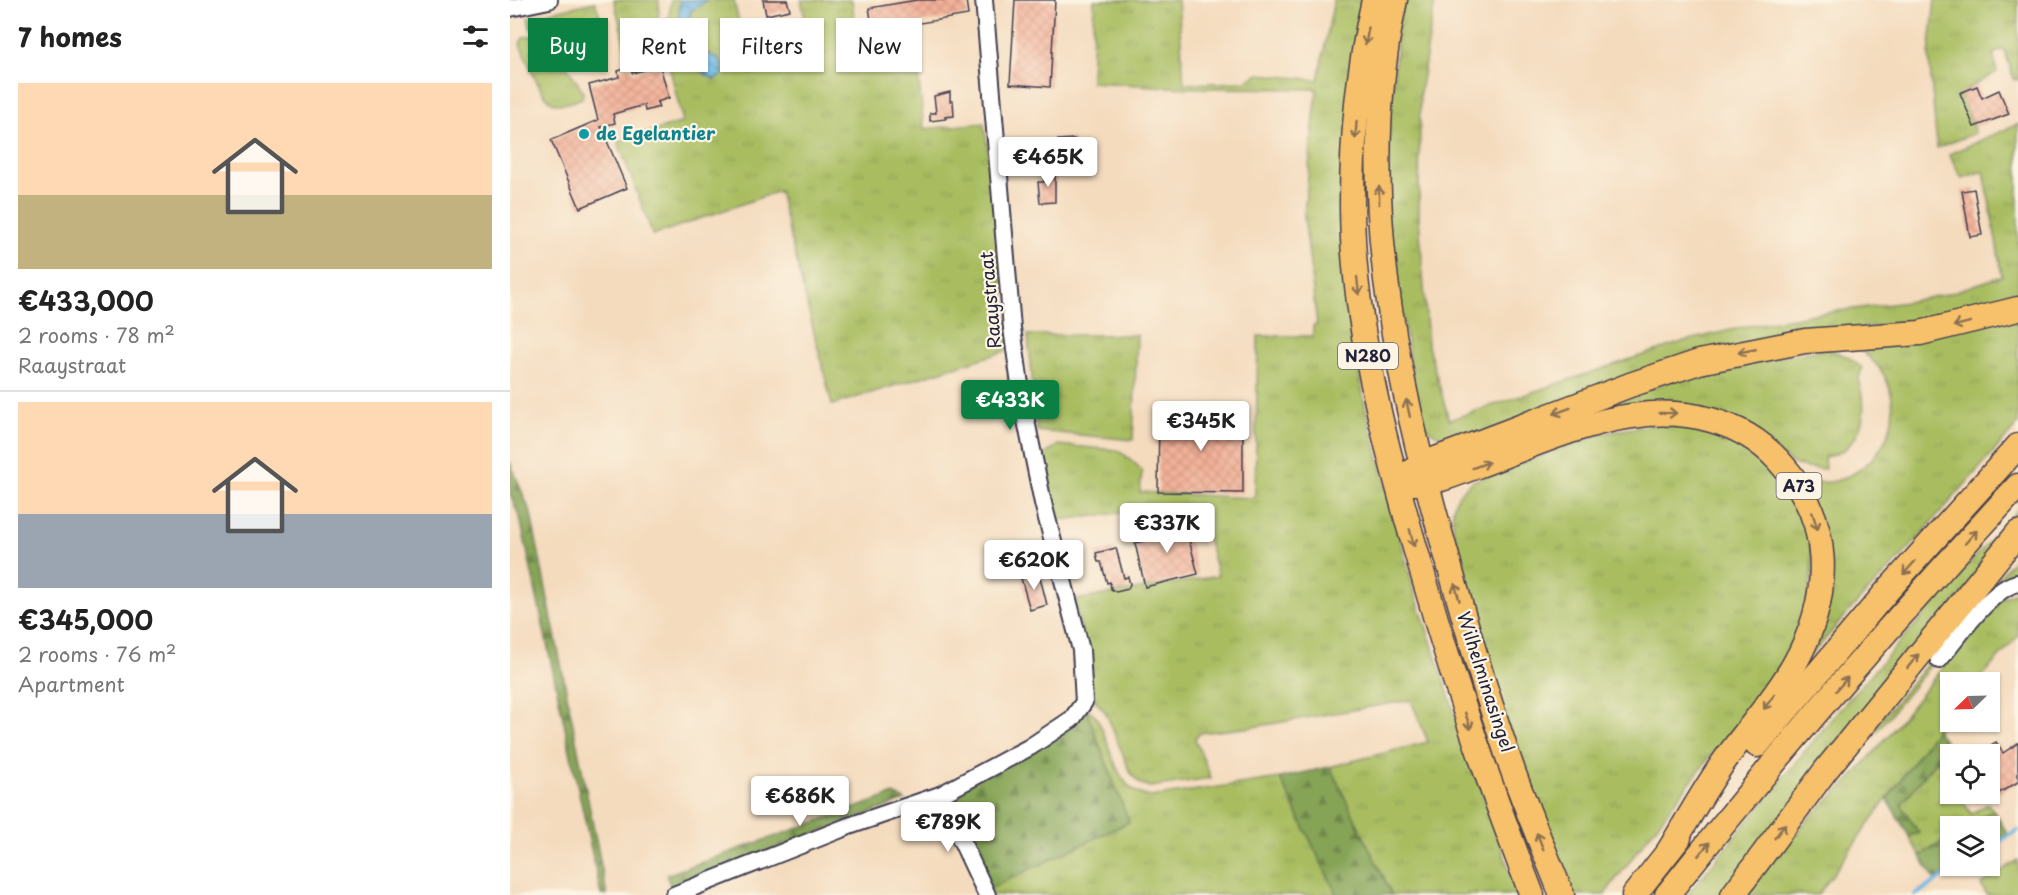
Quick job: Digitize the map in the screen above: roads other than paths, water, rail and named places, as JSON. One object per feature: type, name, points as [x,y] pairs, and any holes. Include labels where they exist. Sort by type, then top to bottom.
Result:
[{"type":"highway","name":"N280","points":[[1374,0],[1361,71],[1352,204],[1365,337],[1396,482]]},
{"type":"highway","name":"N280","points":[[1395,0],[1380,114],[1380,231],[1392,331],[1423,474]]},
{"type":"highway","name":"A73","points":[[1423,474],[1630,385],[1699,362],[1805,341],[1920,333],[2018,309]]},
{"type":"highway","name":"A73","points":[[1396,482],[1626,417],[1666,413],[1701,417],[1735,429],[1770,452],[1793,477],[1814,516],[1821,543],[1822,576],[1814,621],[1784,682],[1724,761],[1670,849]]},
{"type":"highway","name":"A73","points":[[1634,895],[1888,590],[2018,446]]},
{"type":"highway","name":"Wilhelminasingel","points":[[1423,474],[1467,630],[1495,717],[1518,784],[1562,895]]},
{"type":"highway","name":"Wilhelminasingel","points":[[1396,482],[1449,666],[1532,895]]},
{"type":"highway","points":[[1667,895],[1811,719],[1906,609],[2018,486]]},
{"type":"highway","points":[[1733,895],[1825,771],[2018,533]]},
{"type":"street","points":[[510,8],[549,0]]},
{"type":"street","name":"Raaystraat","points":[[675,895],[849,826],[940,795],[1030,747],[1072,719],[1084,702],[1081,650],[1043,503],[1023,406],[1012,328],[984,0]]},
{"type":"street","points":[[1939,660],[1992,597],[2010,584],[2018,583]]},
{"type":"street","points":[[940,795],[987,895]]},
{"type":"water","points":[[680,0],[707,0],[690,12],[690,18],[679,18]]},
{"type":"water","points":[[708,54],[720,60],[722,76],[713,79],[702,72],[708,72]]},
{"type":"waterway","points":[[2000,841],[2018,830]]},
{"type":"waterway","points":[[1915,895],[1945,876]]},
{"type":"place","name":"de Egelantier","points":[[584,134]]}]
